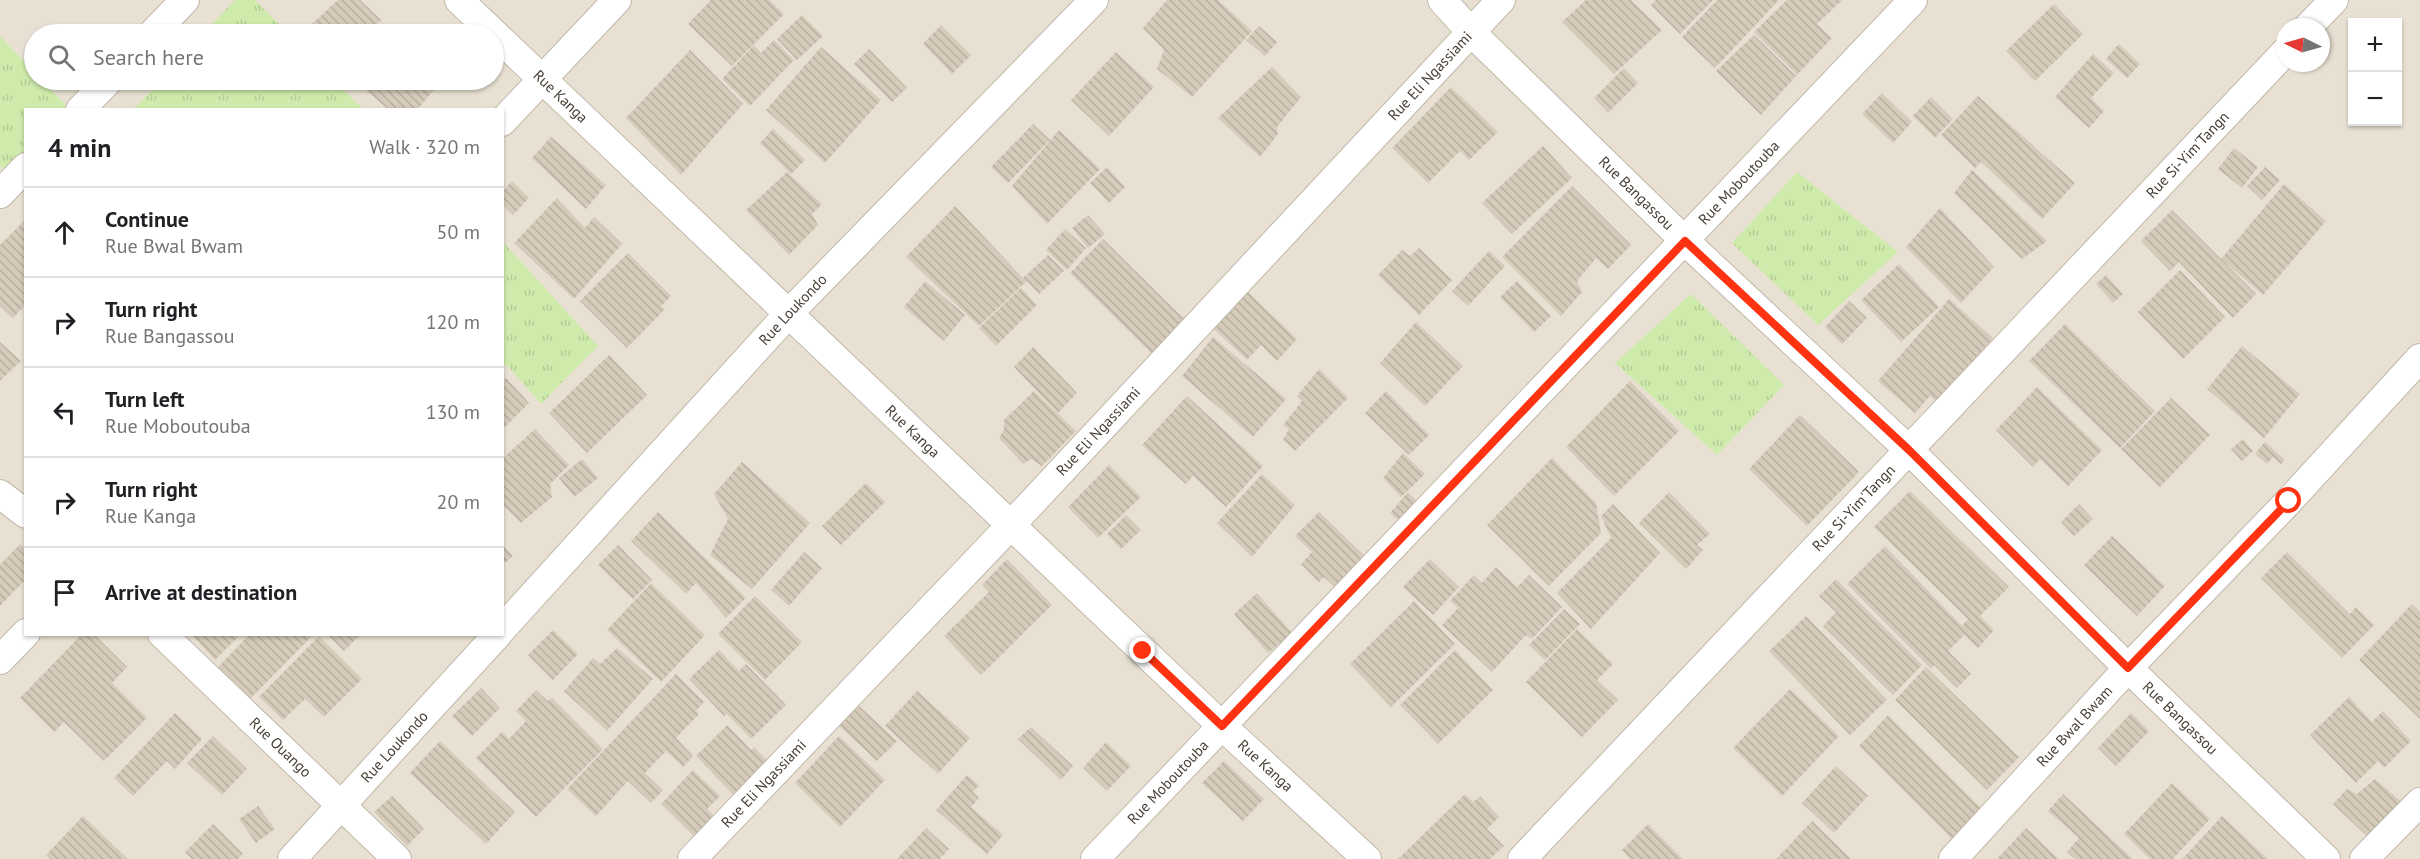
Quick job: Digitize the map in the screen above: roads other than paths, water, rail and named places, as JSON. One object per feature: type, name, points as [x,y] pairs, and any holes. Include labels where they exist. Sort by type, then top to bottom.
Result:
[{"type":"street","points":[[162,24],[185,0]]},
{"type":"street","name":"Rue Kanga","points":[[459,0],[484,24]]},
{"type":"street","points":[[504,120],[616,0]]},
{"type":"street","name":"Rue Loukondo","points":[[504,627],[789,313],[1094,0]]},
{"type":"street","name":"Rue Bangassou","points":[[1442,0],[1470,31],[1685,241],[1909,450],[2128,668],[2326,859]]},
{"type":"street","name":"Rue Eli Ngassiami","points":[[692,859],[1011,525],[1501,0]]},
{"type":"street","name":"Rue Moboutouba","points":[[1095,859],[1913,0]]},
{"type":"street","points":[[2317,18],[2334,0]]},
{"type":"street","name":"Rue Kanga","points":[[504,43],[1222,726],[1367,859]]},
{"type":"street","name":"Rue Si-Yim'Tangn","points":[[1522,859],[2276,62]]},
{"type":"street","points":[[82,108],[99,90]]},
{"type":"street","points":[[0,194],[24,169]]},
{"type":"street","name":"Rue Bwal Bwam","points":[[1953,859],[2128,668],[2289,501],[2420,358]]},
{"type":"street","points":[[0,494],[24,512]]},
{"type":"street","points":[[0,660],[24,635]]},
{"type":"street","name":"Rue Ouango","points":[[164,636],[397,859]]},
{"type":"street","name":"Rue Loukondo","points":[[292,859],[496,636]]},
{"type":"street","points":[[2364,859],[2420,802]]}]
